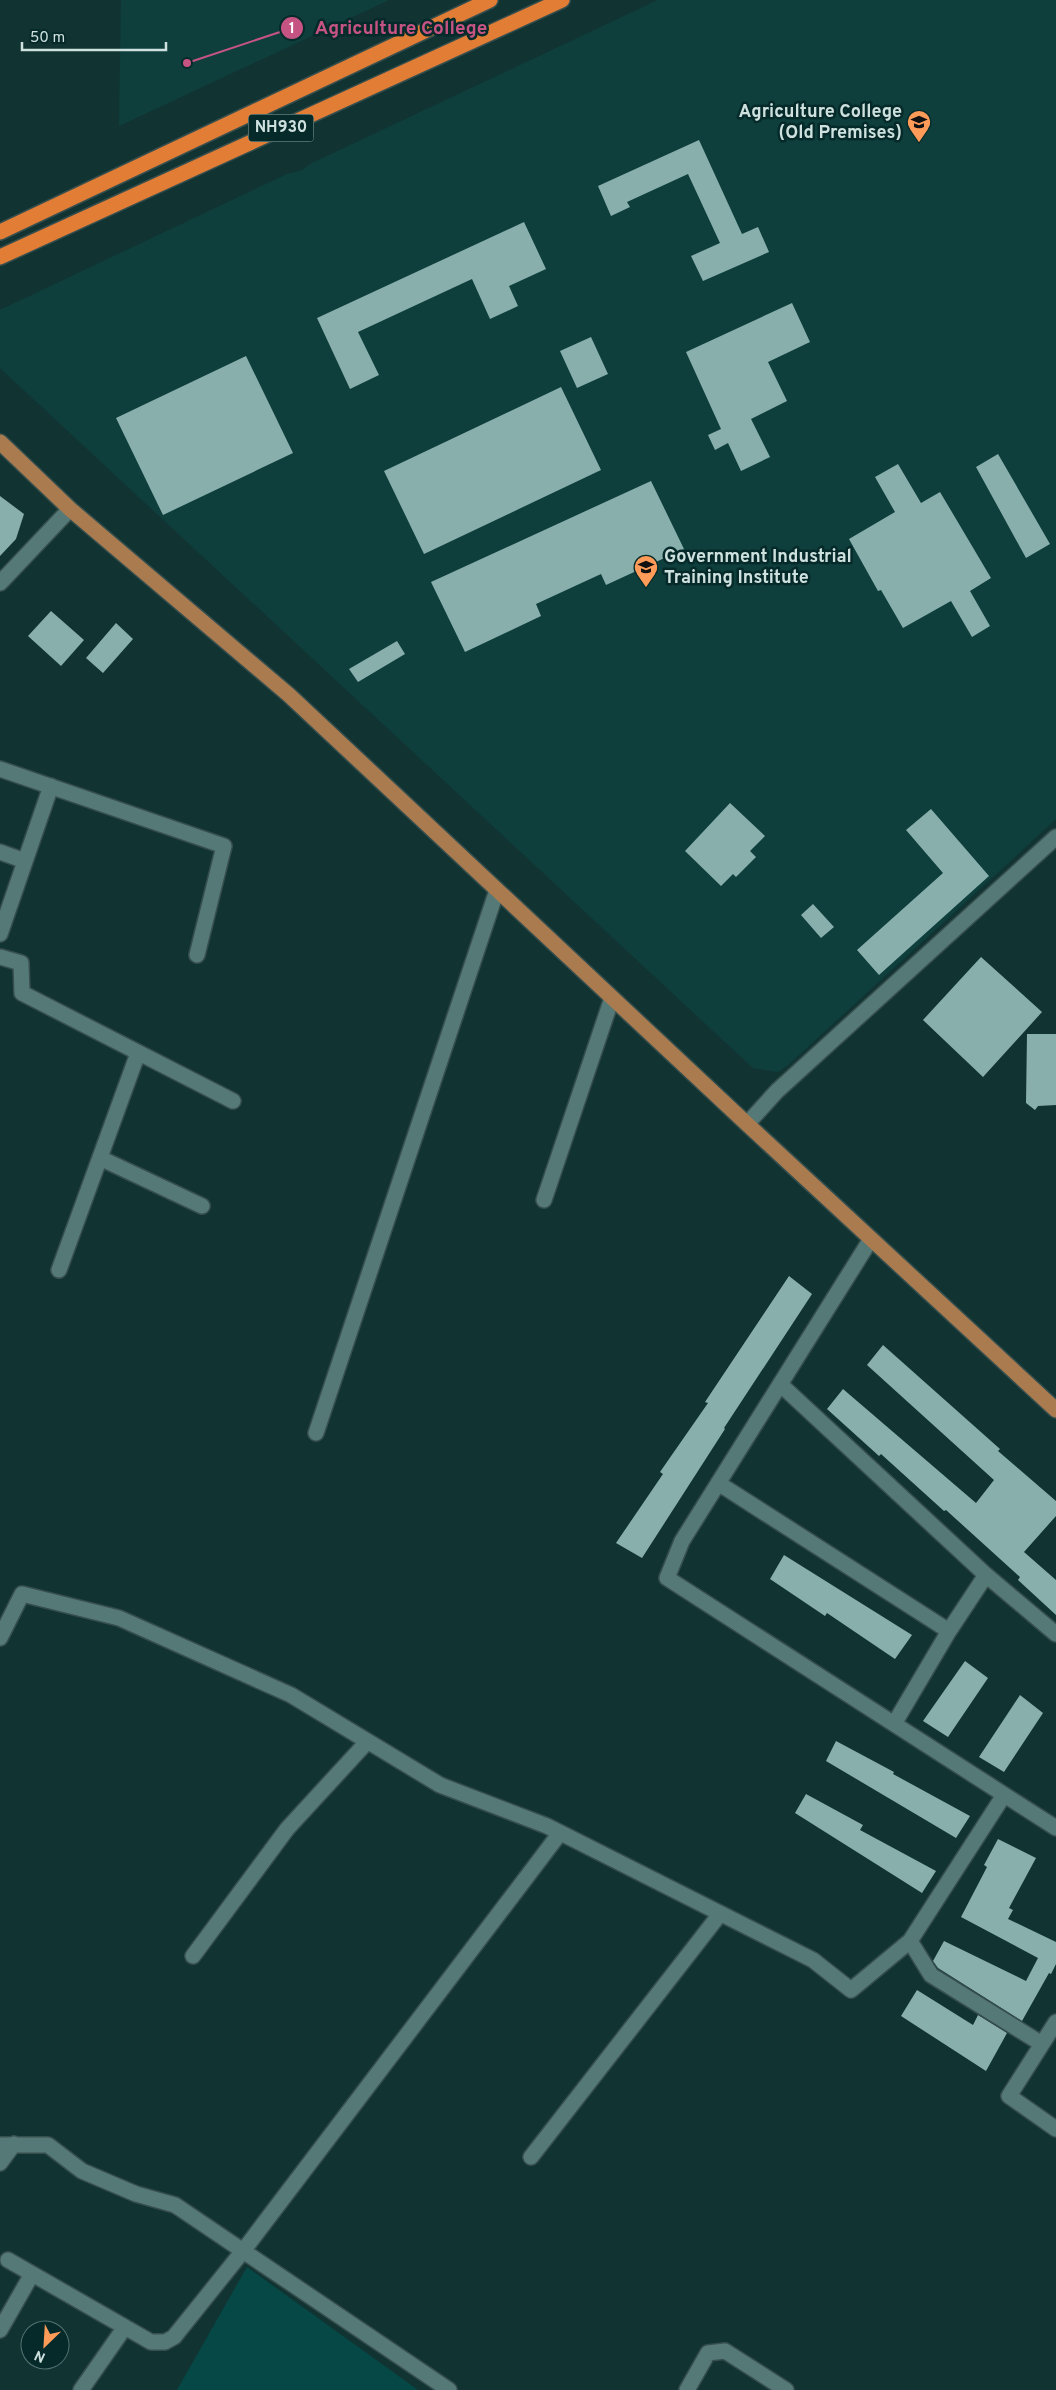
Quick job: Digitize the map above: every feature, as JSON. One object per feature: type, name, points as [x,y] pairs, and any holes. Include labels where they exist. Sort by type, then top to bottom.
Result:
[{"type":"highway","name":"NH930","points":[[0,232],[490,0]]},
{"type":"highway","name":"NH930","points":[[0,257],[562,0]]},
{"type":"main road","points":[[0,442],[70,510],[289,695],[747,1124],[1056,1410]]},
{"type":"street","points":[[0,584],[70,510]]},
{"type":"street","points":[[0,769],[224,846],[197,955]]},
{"type":"street","points":[[0,934],[51,786]]},
{"type":"street","points":[[747,1124],[777,1091],[1056,836]]},
{"type":"street","points":[[0,852],[25,861]]},
{"type":"street","points":[[316,1433],[497,890]]},
{"type":"street","points":[[0,957],[21,962],[22,993],[233,1101]]},
{"type":"street","points":[[544,1200],[612,998]]},
{"type":"street","points":[[59,1270],[138,1053]]},
{"type":"street","points":[[100,1158],[202,1206]]},
{"type":"street","points":[[871,1239],[682,1541],[667,1578],[1056,1828]]},
{"type":"street","points":[[780,1384],[986,1575],[1056,1634]]},
{"type":"street","points":[[718,1483],[949,1631]]},
{"type":"street","points":[[894,1724],[949,1631],[986,1575]]},
{"type":"street","points":[[0,1638],[22,1594],[119,1618],[291,1695],[440,1784],[487,1801],[560,1833],[813,1960],[851,1990],[910,1941],[1004,1795]]},
{"type":"street","points":[[193,1956],[287,1830],[368,1742]]},
{"type":"street","points":[[8,2260],[151,2342],[165,2342],[174,2337],[243,2251],[560,1833]]},
{"type":"street","points":[[531,2157],[720,1914]]},
{"type":"street","points":[[910,1941],[931,1975],[1042,2044]]},
{"type":"street","points":[[1056,2022],[1009,2096],[1056,2129]]},
{"type":"street","points":[[0,2163],[7,2144],[48,2145],[82,2171],[136,2194],[176,2205],[449,2390]]},
{"type":"street","points":[[0,2330],[32,2274]]},
{"type":"street","points":[[81,2390],[125,2327]]},
{"type":"street","points":[[687,2390],[708,2352],[724,2351],[786,2390]]},
{"type":"shaded area","points":[[121,0],[389,0],[119,126]]},
{"type":"shaded area","name":"Government Industrial Training Institute","points":[[658,0],[1056,0],[1056,819],[788,1065],[778,1072],[753,1068],[0,368],[0,310],[287,174],[303,170],[310,164]]},
{"type":"shaded area","points":[[247,2267],[418,2390],[177,2390]]},
{"type":"building","points":[[699,140],[742,234],[758,227],[769,252],[703,281],[691,256],[720,243],[688,174],[627,202],[630,207],[611,216],[598,186]]},
{"type":"building","points":[[524,222],[546,269],[509,286],[518,306],[490,319],[472,279],[358,332],[379,375],[350,389],[317,318]]},
{"type":"building","points":[[792,303],[810,342],[768,362],[787,401],[751,419],[770,457],[741,471],[728,443],[715,450],[708,435],[721,429],[686,352]]},
{"type":"building","points":[[591,337],[608,374],[577,388],[560,351]]},
{"type":"building","points":[[246,356],[293,453],[163,515],[116,418]]},
{"type":"building","points":[[561,387],[601,470],[424,554],[384,471]]},
{"type":"building","points":[[998,454],[1050,544],[1026,558],[976,467]]},
{"type":"building","points":[[898,464],[921,503],[940,492],[991,578],[970,591],[990,626],[972,637],[951,601],[903,628],[881,590],[878,591],[849,539],[895,512],[875,477]]},
{"type":"building","points":[[651,481],[684,549],[606,585],[601,574],[536,604],[541,616],[465,652],[431,582]]},
{"type":"building","points":[[0,496],[24,514],[16,539],[0,556]]},
{"type":"building","points":[[51,611],[84,640],[61,666],[28,636]]},
{"type":"building","points":[[116,623],[133,639],[103,673],[86,658]]},
{"type":"building","points":[[397,641],[405,654],[358,682],[349,669]]},
{"type":"building","points":[[730,803],[765,836],[750,851],[756,857],[736,877],[733,874],[721,886],[685,851]]},
{"type":"building","points":[[931,809],[989,876],[879,975],[857,950],[943,873],[906,830]]},
{"type":"building","points":[[813,904],[834,927],[821,938],[801,915]]},
{"type":"building","points":[[981,957],[1042,1012],[983,1077],[923,1020]]},
{"type":"building","points":[[1027,1034],[1056,1034],[1056,1105],[1038,1106],[1035,1110],[1026,1103]]},
{"type":"building","points":[[789,1276],[812,1294],[642,1558],[616,1543],[663,1474],[660,1472],[708,1403],[705,1402]]},
{"type":"building","points":[[883,1345],[1000,1449],[998,1451],[1056,1501],[1056,1516],[1024,1552],[1056,1580],[1056,1615],[1018,1580],[1020,1577],[946,1510],[944,1511],[881,1454],[879,1456],[827,1409],[843,1389],[976,1503],[994,1480],[867,1365]]},
{"type":"building","points":[[784,1555],[912,1635],[895,1659],[827,1613],[825,1616],[770,1579]]},
{"type":"building","points":[[965,1661],[988,1678],[948,1737],[923,1721]]},
{"type":"building","points":[[1020,1695],[1043,1713],[1004,1772],[979,1757]]},
{"type":"building","points":[[836,1741],[970,1816],[956,1838],[826,1761]]},
{"type":"building","points":[[806,1794],[863,1825],[860,1830],[936,1871],[922,1893],[795,1813]]},
{"type":"building","points":[[998,1839],[1036,1858],[1009,1908],[1013,1910],[1008,1919],[1056,1942],[1056,1964],[1022,2021],[938,1968],[933,1961],[944,1941],[1026,1981],[1038,1958],[961,1917],[987,1867],[984,1865]]},
{"type":"building","points":[[917,1990],[973,2025],[978,2015],[1007,2033],[986,2071],[901,2016]]},
{"type":"place","name":"Agriculture College","points":[[187,63]]},
{"type":"place","name":"Agriculture College (Old Premises)","points":[[919,143]]},
{"type":"place","name":"Government Industrial Training Institute","points":[[646,588]]}]
